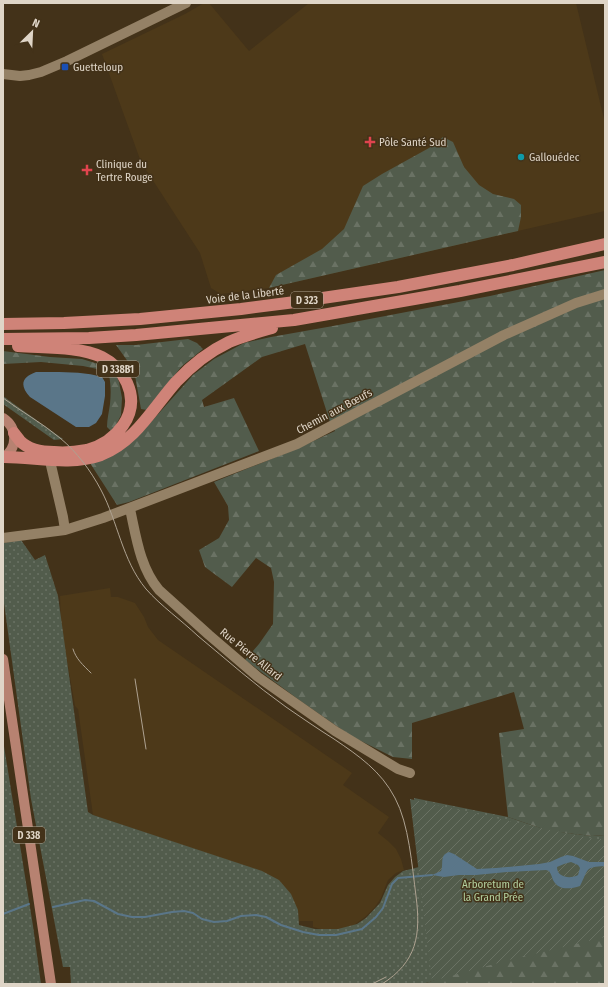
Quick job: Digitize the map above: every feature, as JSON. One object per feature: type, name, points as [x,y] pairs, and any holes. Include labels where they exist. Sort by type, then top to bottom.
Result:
[{"type":"highway","name":"Voie de la Liberté","points":[[3,324],[64,323],[140,319],[295,302],[398,287],[513,265],[605,244]]},
{"type":"highway","name":"D 323","points":[[3,339],[89,338],[136,335],[294,320],[460,291],[605,262]]},
{"type":"highway","points":[[97,451],[120,445],[136,430],[180,379],[207,356],[230,342],[294,320]]},
{"type":"highway","name":"D 338B1","points":[[3,343],[13,346],[59,348],[90,352],[111,362],[119,370],[126,381],[130,393],[129,413],[125,423],[110,440],[97,451],[68,452],[50,458],[23,443],[14,433]]},
{"type":"highway","points":[[4,457],[50,458]]},
{"type":"main road","points":[[3,418],[10,424],[14,433],[13,447],[4,457]]},
{"type":"main road","name":"D 338","points":[[3,659],[51,984]]},
{"type":"street","points":[[3,74],[20,76],[41,72],[67,61],[186,3]]},
{"type":"street","name":"Chemin aux Bœufs","points":[[3,538],[65,530],[104,518],[297,444],[504,335],[576,303],[605,294]]},
{"type":"street","points":[[50,458],[65,530]]},
{"type":"street","name":"Rue Pierre Allard","points":[[130,508],[147,573],[159,590],[209,636],[258,677],[335,731],[398,769],[410,773]]},
{"type":"shaded area","name":"Pôle Santé Sud","points":[[204,3],[209,3],[249,51],[309,3],[576,3],[605,123],[605,211],[269,288],[221,294],[211,288],[200,253],[141,162],[102,54],[185,14]]},
{"type":"shaded area","points":[[110,588],[111,597],[118,597],[135,603],[144,617],[148,627],[158,640],[352,773],[343,785],[389,817],[378,833],[396,849],[404,870],[396,873],[388,880],[381,898],[375,907],[365,917],[350,928],[328,931],[313,927],[313,921],[299,921],[298,910],[262,872],[93,815],[78,709],[75,706],[61,626],[60,596]]},
{"type":"green space","points":[[443,137],[453,142],[464,167],[479,185],[493,194],[514,199],[521,205],[521,217],[518,231],[269,288],[276,275],[322,249],[344,229],[363,186],[429,148]]},
{"type":"green space","points":[[605,270],[605,835],[592,836],[549,831],[508,817],[499,733],[524,729],[514,692],[412,723],[412,759],[393,757],[351,736],[245,660],[259,644],[273,624],[274,582],[271,568],[256,558],[232,587],[205,567],[199,550],[219,538],[229,520],[228,506],[214,482],[296,449],[335,431],[330,422],[305,344],[262,357],[202,400],[204,407],[234,398],[259,451],[129,502],[117,505],[90,463],[144,430],[193,375],[214,359],[244,343],[490,296]]},
{"type":"green space","points":[[188,339],[197,343],[203,349],[182,366],[147,410],[141,409],[134,370],[116,345],[136,345]]},
{"type":"green space","points":[[3,351],[50,357],[82,359],[108,367],[115,372],[119,382],[122,398],[121,415],[115,427],[111,431],[107,427],[110,386],[109,375],[102,370],[83,366],[41,362],[3,364]]},
{"type":"green space","points":[[3,396],[63,439],[54,440],[3,404]]},
{"type":"green space","points":[[21,540],[35,560],[45,555],[58,596],[88,812],[93,815],[262,871],[279,880],[291,894],[298,910],[299,925],[315,929],[338,929],[357,924],[366,918],[380,903],[388,885],[395,877],[403,871],[419,867],[414,798],[508,817],[549,831],[592,836],[605,835],[605,908],[515,952],[423,984],[71,984],[70,967],[63,967],[31,799],[3,596],[3,543]]},
{"type":"green space","points":[[3,740],[33,926],[41,984],[3,984]]},
{"type":"green space","name":"Arboretum de la Grand Prée","points":[[410,799],[594,839],[605,839],[605,937],[509,960],[432,981]]},
{"type":"green space","points":[[605,908],[605,984],[423,984],[515,952]]},
{"type":"water","points":[[36,372],[78,373],[102,377],[105,382],[105,396],[102,414],[96,423],[89,427],[76,427],[30,397],[23,385],[28,376]]},
{"type":"water","points":[[449,852],[454,854],[477,869],[539,864],[550,862],[567,855],[589,862],[605,862],[605,866],[590,868],[586,872],[580,886],[572,888],[562,888],[555,884],[551,874],[546,870],[444,877],[432,875],[441,871],[443,857]],"holes":[[[571,862],[578,865],[580,868],[578,875],[572,877],[565,877],[559,873],[557,867]]]},
{"type":"waterway","points":[[53,907],[85,900],[94,901],[118,914],[132,917],[145,917],[184,911],[193,913],[202,919],[214,922],[227,921],[241,916],[256,915],[266,917],[281,925],[303,932],[319,935],[336,935],[362,929],[376,917],[383,908],[392,884],[398,878],[432,875]]},
{"type":"waterway","points":[[3,914],[29,904]]},
{"type":"tram line","points":[[3,398],[60,438],[83,462],[97,483],[107,502],[131,566],[146,589],[198,636],[263,690],[361,758],[376,772],[389,788],[400,808],[407,833],[416,896],[418,923],[417,935],[409,957],[394,976],[382,984]]},
{"type":"tram line","points":[[73,649],[78,659],[91,673]]},
{"type":"tram line","points":[[135,679],[146,749]]},
{"type":"tram line","points":[[372,984],[386,977]]},
{"type":"place","name":"Guetteloup","points":[[65,67]]},
{"type":"place","name":"Pôle Santé Sud","points":[[370,142]]},
{"type":"place","name":"Gallouédec","points":[[521,157]]},
{"type":"place","name":"Clinique du Tertre Rouge","points":[[87,170]]}]
